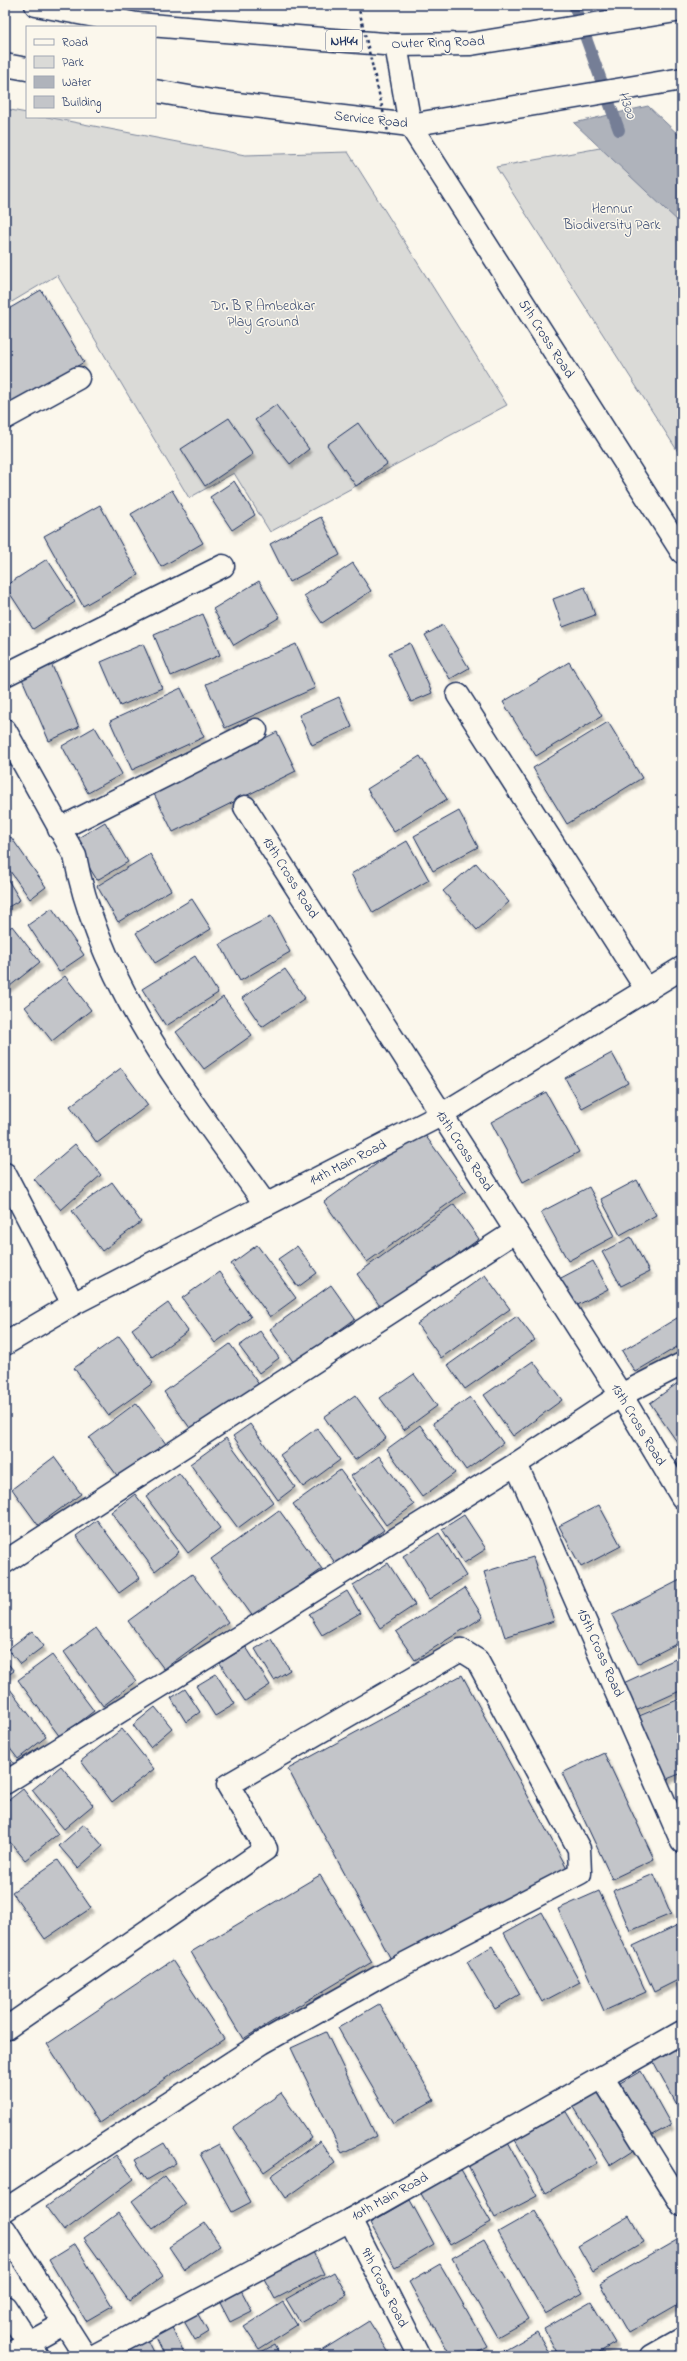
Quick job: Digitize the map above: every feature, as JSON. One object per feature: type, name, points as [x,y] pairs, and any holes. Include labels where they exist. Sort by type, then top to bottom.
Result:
[{"type":"main road","name":"Outer Ring Road","points":[[36,5],[136,24],[217,32],[396,45],[471,44],[682,10]]},
{"type":"main road","points":[[396,45],[410,125]]},
{"type":"main road","points":[[5,66],[26,69]]},
{"type":"main road","name":"Service Road","points":[[156,91],[212,101],[410,125],[682,79]]},
{"type":"main road","name":"5th Cross Road","points":[[410,125],[682,552]]},
{"type":"main road","points":[[5,418],[78,378]]},
{"type":"main road","points":[[5,675],[223,566]]},
{"type":"main road","points":[[458,695],[647,990]]},
{"type":"main road","points":[[5,730],[75,856],[79,880],[98,934],[124,994],[170,1070],[266,1205]]},
{"type":"main road","points":[[59,829],[256,730]]},
{"type":"main road","name":"13th Cross Road","points":[[245,807],[621,1395],[682,1497]]},
{"type":"main road","name":"14th Main Road","points":[[5,1344],[72,1304],[441,1115],[647,990],[681,972]]},
{"type":"main road","points":[[5,1174],[72,1304]]},
{"type":"main road","points":[[5,1562],[516,1230]]},
{"type":"main road","points":[[5,1783],[516,1464],[621,1395],[682,1364]]},
{"type":"main road","name":"15th Cross Road","points":[[516,1464],[682,1842]]},
{"type":"main road","points":[[5,2029],[266,1849],[228,1785],[461,1650],[477,1660],[579,1849],[580,1873],[383,1975],[262,2043],[5,2210]]},
{"type":"main road","name":"10th Main Road","points":[[94,2356],[350,2220],[682,2032]]},
{"type":"main road","points":[[602,2077],[682,2205]]},
{"type":"main road","name":"9th Cross Road","points":[[350,2220],[419,2356]]},
{"type":"main road","points":[[5,2230],[85,2356]]},
{"type":"main road","points":[[5,2307],[33,2350]]},
{"type":"main road","points":[[6,2356],[33,2350],[65,2323]]},
{"type":"main road","points":[[652,2356],[682,2339]]},
{"type":"path","points":[[358,5],[389,136]]},
{"type":"green space","name":"Dr. B R Ambedkar Play Ground","points":[[5,109],[26,113],[26,118],[52,118],[245,155],[348,152],[507,405],[270,532],[234,473],[189,498],[57,275],[5,306]]},
{"type":"green space","name":"Hennur Biodiversity Park","points":[[682,133],[682,458],[496,167]]},
{"type":"water","points":[[648,106],[682,138],[682,225],[574,123]]},
{"type":"building","points":[[41,290],[84,362],[5,409],[5,311]]},
{"type":"building","points":[[276,405],[309,449],[290,464],[255,420]]},
{"type":"building","points":[[229,418],[253,454],[205,486],[181,449]]},
{"type":"building","points":[[358,423],[387,464],[356,486],[327,445]]},
{"type":"building","points":[[234,481],[255,515],[232,530],[210,497]]},
{"type":"building","points":[[172,490],[203,543],[161,567],[131,514]]},
{"type":"building","points":[[100,505],[138,575],[83,606],[44,536]]},
{"type":"building","points":[[321,517],[340,555],[289,582],[270,544]]},
{"type":"building","points":[[47,559],[75,602],[33,629],[5,586]]},
{"type":"building","points":[[353,563],[371,591],[322,623],[304,596]]},
{"type":"building","points":[[259,581],[280,617],[234,645],[213,609]]},
{"type":"building","points":[[585,587],[595,615],[563,627],[553,599]]},
{"type":"building","points":[[203,614],[220,655],[171,676],[154,635]]},
{"type":"building","points":[[443,625],[469,668],[450,679],[425,635]]},
{"type":"building","points":[[410,643],[432,693],[411,702],[389,653]]},
{"type":"building","points":[[143,644],[162,688],[120,706],[101,662]]},
{"type":"building","points":[[296,644],[315,688],[225,728],[206,684]]},
{"type":"building","points":[[50,661],[79,727],[49,741],[20,674]]},
{"type":"building","points":[[569,662],[602,716],[536,756],[503,702]]},
{"type":"building","points":[[181,688],[204,737],[132,770],[110,721]]},
{"type":"building","points":[[339,697],[352,727],[312,745],[299,715]]},
{"type":"building","points":[[608,722],[642,778],[567,824],[533,768]]},
{"type":"building","points":[[95,727],[122,774],[88,793],[62,746]]},
{"type":"building","points":[[277,732],[296,771],[173,832],[154,794]]},
{"type":"building","points":[[420,756],[447,799],[394,832],[367,789]]},
{"type":"building","points":[[459,811],[478,847],[433,871],[414,836]]},
{"type":"building","points":[[105,822],[128,862],[97,880],[73,841]]},
{"type":"building","points":[[11,837],[46,887],[30,899],[5,864],[5,841]]},
{"type":"building","points":[[407,841],[429,880],[373,913],[351,874]]},
{"type":"building","points":[[150,854],[171,890],[118,922],[97,886]]},
{"type":"building","points":[[476,863],[509,902],[477,930],[443,891]]},
{"type":"building","points":[[5,875],[20,900],[5,909]]},
{"type":"building","points":[[192,899],[211,929],[155,963],[136,933]]},
{"type":"building","points":[[52,908],[84,955],[59,972],[28,925]]},
{"type":"building","points":[[271,916],[290,952],[240,981],[220,944]]},
{"type":"building","points":[[12,926],[40,962],[5,990],[5,932]]},
{"type":"building","points":[[195,956],[218,993],[166,1026],[142,989]]},
{"type":"building","points":[[285,969],[305,998],[262,1027],[242,998]]},
{"type":"building","points":[[65,976],[91,1010],[52,1041],[25,1007]]},
{"type":"building","points":[[223,997],[252,1035],[204,1069],[176,1032]]},
{"type":"building","points":[[612,1053],[628,1083],[582,1108],[565,1078]]},
{"type":"building","points":[[121,1068],[148,1105],[97,1143],[70,1106]]},
{"type":"building","points":[[546,1092],[579,1152],[523,1182],[491,1122]]},
{"type":"building","points":[[422,1131],[466,1191],[367,1262],[324,1202]]},
{"type":"building","points":[[75,1144],[101,1175],[61,1210],[34,1179]]},
{"type":"building","points":[[637,1180],[656,1215],[620,1235],[601,1199]]},
{"type":"building","points":[[112,1182],[141,1222],[102,1251],[72,1211]]},
{"type":"building","points":[[589,1187],[615,1236],[568,1261],[541,1212]]},
{"type":"building","points":[[454,1204],[479,1239],[382,1309],[357,1274]]},
{"type":"building","points":[[631,1237],[649,1272],[621,1286],[602,1252]]},
{"type":"building","points":[[257,1245],[296,1298],[270,1317],[231,1264]]},
{"type":"building","points":[[297,1246],[317,1273],[298,1287],[278,1259]]},
{"type":"building","points":[[593,1261],[608,1289],[574,1307],[559,1279]]},
{"type":"building","points":[[219,1272],[251,1317],[215,1343],[182,1298]]},
{"type":"building","points":[[485,1275],[510,1309],[441,1358],[417,1324]]},
{"type":"building","points":[[331,1285],[355,1319],[294,1363],[270,1329]]},
{"type":"building","points":[[168,1303],[188,1331],[152,1357],[132,1329]]},
{"type":"building","points":[[682,1315],[682,1344],[635,1372],[622,1351]]},
{"type":"building","points":[[517,1316],[535,1340],[465,1389],[448,1365]]},
{"type":"building","points":[[260,1331],[279,1358],[259,1373],[239,1346]]},
{"type":"building","points":[[119,1336],[153,1383],[108,1415],[74,1368]]},
{"type":"building","points":[[230,1344],[260,1386],[195,1435],[164,1392]]},
{"type":"building","points":[[533,1361],[562,1400],[513,1436],[484,1395]]},
{"type":"building","points":[[414,1374],[437,1406],[404,1430],[380,1398]]},
{"type":"building","points":[[682,1380],[682,1449],[650,1403]]},
{"type":"building","points":[[355,1395],[386,1438],[355,1460],[324,1417]]},
{"type":"building","points":[[470,1397],[503,1443],[466,1470],[433,1423]]},
{"type":"building","points":[[136,1403],[166,1444],[119,1478],[89,1438]]},
{"type":"building","points":[[250,1424],[295,1487],[278,1500],[233,1436]]},
{"type":"building","points":[[420,1425],[455,1473],[422,1497],[387,1449]]},
{"type":"building","points":[[317,1428],[340,1460],[303,1487],[280,1455]]},
{"type":"building","points":[[226,1438],[273,1502],[238,1528],[190,1464]]},
{"type":"building","points":[[379,1456],[414,1505],[386,1525],[351,1476]]},
{"type":"building","points":[[682,1456],[682,1472],[675,1460]]},
{"type":"building","points":[[54,1457],[81,1494],[38,1525],[12,1489]]},
{"type":"building","points":[[340,1470],[384,1530],[336,1564],[293,1504]]},
{"type":"building","points":[[179,1473],[220,1528],[188,1553],[146,1497]]},
{"type":"building","points":[[135,1494],[179,1552],[155,1571],[111,1512]]},
{"type":"building","points":[[599,1505],[621,1546],[581,1567],[559,1526]]},
{"type":"building","points":[[279,1510],[322,1569],[254,1618],[211,1559]]},
{"type":"building","points":[[464,1515],[486,1549],[464,1563],[442,1529]]},
{"type":"building","points":[[97,1520],[140,1578],[119,1593],[76,1536]]},
{"type":"building","points":[[439,1533],[466,1576],[429,1599],[403,1556]]},
{"type":"building","points":[[533,1557],[554,1621],[505,1637],[484,1572]]},
{"type":"building","points":[[388,1563],[415,1605],[380,1628],[353,1585]]},
{"type":"building","points":[[192,1574],[228,1622],[164,1669],[128,1621]]},
{"type":"building","points":[[682,1579],[682,1641],[637,1664],[612,1615]]},
{"type":"building","points":[[465,1588],[483,1617],[415,1660],[396,1632]]},
{"type":"building","points":[[347,1591],[360,1613],[322,1635],[309,1614]]},
{"type":"building","points":[[96,1628],[136,1681],[103,1706],[64,1652]]},
{"type":"building","points":[[32,1631],[44,1646],[20,1664],[8,1649]]},
{"type":"building","points":[[271,1639],[290,1670],[274,1680],[255,1649]]},
{"type":"building","points":[[246,1647],[270,1685],[245,1701],[220,1663]]},
{"type":"building","points":[[52,1655],[94,1711],[60,1737],[18,1680]]},
{"type":"building","points":[[682,1656],[682,1690],[629,1714],[617,1686]]},
{"type":"building","points":[[5,1660],[14,1671],[5,1677]]},
{"type":"building","points":[[216,1674],[235,1704],[215,1716],[196,1686]]},
{"type":"building","points":[[462,1675],[567,1868],[393,1963],[288,1769]]},
{"type":"building","points":[[10,1689],[46,1737],[18,1759],[5,1742],[5,1693]]},
{"type":"building","points":[[185,1689],[200,1712],[186,1722],[171,1698]]},
{"type":"building","points":[[682,1698],[682,1773],[657,1783],[632,1719]]},
{"type":"building","points":[[155,1707],[172,1728],[150,1747],[133,1725]]},
{"type":"building","points":[[122,1729],[154,1769],[112,1802],[81,1761]]},
{"type":"building","points":[[5,1751],[16,1767],[5,1775]]},
{"type":"building","points":[[604,1753],[654,1859],[612,1879],[562,1773]]},
{"type":"building","points":[[61,1766],[93,1805],[64,1829],[32,1790]]},
{"type":"building","points":[[23,1789],[58,1834],[25,1860],[5,1836],[5,1803]]},
{"type":"building","points":[[84,1824],[103,1846],[78,1868],[59,1846]]},
{"type":"building","points":[[58,1860],[91,1908],[45,1939],[12,1892]]},
{"type":"building","points":[[654,1874],[671,1914],[630,1931],[613,1891]]},
{"type":"building","points":[[320,1875],[372,1962],[243,2039],[191,1952]]},
{"type":"building","points":[[599,1891],[646,1992],[604,2011],[558,1909]]},
{"type":"building","points":[[542,1912],[580,1982],[542,2002],[504,1933]]},
{"type":"building","points":[[682,1923],[682,1978],[654,1992],[633,1946]]},
{"type":"building","points":[[492,1946],[520,1994],[495,2009],[467,1962]]},
{"type":"building","points":[[172,1960],[224,2039],[99,2123],[47,2044]]},
{"type":"building","points":[[379,2004],[434,2100],[393,2123],[338,2028]]},
{"type":"building","points":[[326,2032],[376,2136],[342,2153],[291,2048]]},
{"type":"building","points":[[674,2049],[682,2062],[681,2112],[653,2061]]},
{"type":"building","points":[[641,2071],[671,2125],[651,2136],[620,2083]]},
{"type":"building","points":[[599,2089],[635,2149],[610,2165],[572,2104]]},
{"type":"building","points":[[281,2093],[312,2138],[264,2172],[233,2127]]},
{"type":"building","points":[[566,2110],[597,2163],[546,2193],[515,2140]]},
{"type":"building","points":[[320,2141],[335,2163],[286,2198],[271,2176]]},
{"type":"building","points":[[507,2141],[537,2196],[495,2218],[467,2163]]},
{"type":"building","points":[[164,2143],[176,2163],[147,2180],[135,2160]]},
{"type":"building","points":[[219,2144],[251,2202],[232,2212],[200,2154]]},
{"type":"building","points":[[116,2155],[134,2179],[64,2231],[46,2207]]},
{"type":"building","points":[[459,2167],[491,2222],[450,2245],[419,2190]]},
{"type":"building","points":[[165,2176],[186,2204],[153,2229],[132,2201]]},
{"type":"building","points":[[410,2200],[434,2244],[395,2267],[370,2223]]},
{"type":"building","points":[[535,2211],[583,2293],[545,2314],[498,2232]]},
{"type":"building","points":[[118,2213],[163,2276],[129,2301],[84,2238]]},
{"type":"building","points":[[629,2216],[644,2242],[593,2272],[578,2246]]},
{"type":"building","points":[[205,2223],[220,2245],[184,2269],[169,2247]]},
{"type":"building","points":[[682,2237],[682,2302],[628,2333],[600,2284]]},
{"type":"building","points":[[484,2240],[529,2319],[497,2337],[452,2258]]},
{"type":"building","points":[[75,2244],[112,2306],[86,2321],[49,2260]]},
{"type":"building","points":[[311,2248],[324,2274],[275,2299],[261,2273]]},
{"type":"building","points":[[440,2264],[488,2347],[472,2356],[451,2356],[409,2282]]},
{"type":"building","points":[[334,2272],[347,2295],[300,2322],[286,2299]]},
{"type":"building","points":[[240,2288],[252,2311],[230,2322],[218,2299]]},
{"type":"building","points":[[283,2302],[297,2325],[259,2349],[244,2327]]},
{"type":"building","points":[[591,2302],[615,2343],[593,2356],[559,2356],[544,2329]]},
{"type":"building","points":[[195,2309],[208,2332],[195,2340],[181,2316]]},
{"type":"building","points":[[369,2321],[391,2356],[313,2356]]},
{"type":"building","points":[[171,2325],[185,2356],[164,2356],[153,2333]]},
{"type":"building","points":[[537,2332],[551,2356],[495,2356]]},
{"type":"building","points":[[145,2336],[155,2356],[104,2356]]},
{"type":"building","points":[[274,2345],[280,2356],[254,2356]]},
{"type":"waterway","name":"H300","points":[[574,5],[619,130]]}]
